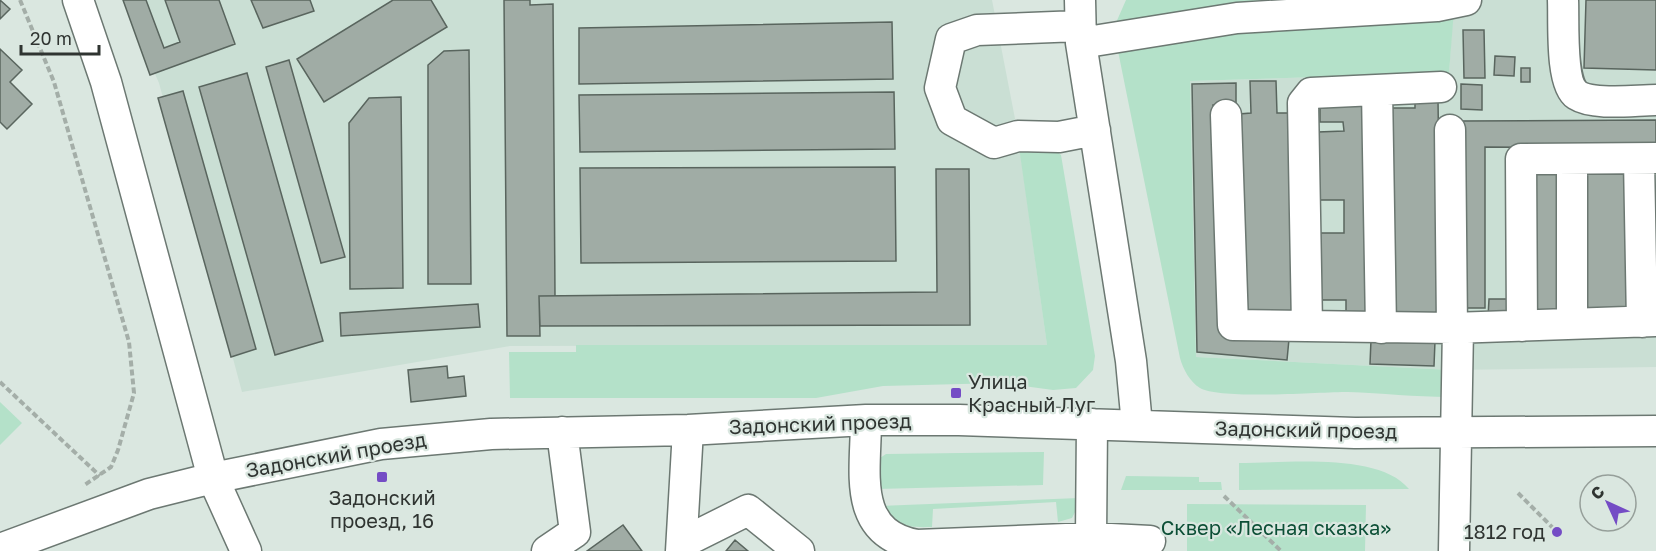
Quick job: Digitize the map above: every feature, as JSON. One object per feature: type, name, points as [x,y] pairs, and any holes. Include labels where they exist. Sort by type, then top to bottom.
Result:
[{"type":"street","points":[[78,0],[106,82],[213,478],[246,551]]},
{"type":"street","points":[[1095,130],[1059,137],[1018,136],[994,143],[952,120],[940,88],[951,39],[977,30],[1078,17],[1237,18],[1437,6],[1466,0]]},
{"type":"street","points":[[1563,0],[1567,82],[1576,94],[1594,100],[1656,100]]},
{"type":"street","points":[[1078,17],[1131,361],[1137,425]]},
{"type":"street","points":[[1307,326],[1303,103],[1311,93],[1441,87]]},
{"type":"street","points":[[1377,90],[1381,328]]},
{"type":"street","points":[[1226,114],[1233,325],[1455,328],[1522,326],[1572,324],[1649,322],[1648,159],[1521,159],[1522,326]]},
{"type":"street","points":[[1450,130],[1458,433],[1454,551]]},
{"type":"street","points":[[1572,159],[1572,324]]},
{"type":"street","points":[[866,420],[866,489],[869,515],[880,529],[897,541],[917,545],[1091,538],[1150,541]]},
{"type":"street","name":"Задонский проезд","points":[[0,549],[149,494],[213,478],[381,444],[490,434],[688,430],[866,420],[1458,433],[1656,431]]},
{"type":"street","points":[[1091,538],[1092,424]]},
{"type":"street","points":[[682,547],[688,430]]},
{"type":"street","points":[[547,551],[575,532],[562,432]]},
{"type":"street","points":[[682,547],[748,510],[800,551]]},
{"type":"path","points":[[20,0],[54,82],[132,359],[134,393],[111,467],[100,476],[72,491]]},
{"type":"path","points":[[0,382],[100,476]]},
{"type":"path","points":[[1518,493],[1557,532]]},
{"type":"path","points":[[1224,496],[1281,551]]},
{"type":"shaded area","points":[[122,0],[992,0],[1017,129],[1047,345],[510,346],[242,392],[159,83]]},
{"type":"shaded area","points":[[1454,0],[1656,0],[1656,367],[1451,370],[1196,357],[1190,81],[1449,73]]},
{"type":"green space","points":[[1126,0],[1418,0],[1115,25]]},
{"type":"green space","points":[[1454,10],[1449,73],[1190,81],[1196,357],[1451,370],[1449,397],[1348,392],[1248,395],[1211,392],[1200,388],[1187,375],[1180,358],[1118,51],[1144,43]]},
{"type":"green space","points":[[1019,147],[1055,150],[1061,155],[1095,356],[1093,370],[1076,388],[1053,390],[1001,383],[883,386],[816,398],[510,398],[509,352],[576,352],[576,345],[1047,345]]},
{"type":"green space","points":[[0,402],[22,423],[0,445]]},
{"type":"green space","points":[[1044,452],[1043,485],[876,489],[880,458],[886,454]]},
{"type":"green space","points":[[1305,461],[1354,465],[1376,469],[1395,477],[1409,489],[1239,490],[1239,463]]},
{"type":"green space","points":[[1126,476],[1199,477],[1199,482],[1221,482],[1222,490],[1121,490]]},
{"type":"green space","points":[[1079,498],[1072,518],[1058,522],[1056,502],[933,509],[932,527],[908,526],[879,506]]},
{"type":"green space","name":"Сквер «Лесная сказка»","points":[[1187,504],[1366,505],[1365,551],[1187,551]]},
{"type":"building","points":[[0,0],[10,9],[0,19]]},
{"type":"building","points":[[123,0],[146,0],[164,48],[180,42],[165,0],[219,0],[235,44],[150,75]]},
{"type":"building","points":[[251,0],[310,0],[314,11],[263,28]]},
{"type":"building","points":[[393,0],[431,0],[447,27],[324,102],[297,59]]},
{"type":"building","points":[[504,0],[530,0],[530,5],[553,4],[555,296],[539,296],[540,336],[507,336]]},
{"type":"building","points":[[1586,0],[1656,0],[1656,70],[1584,68]]},
{"type":"building","points":[[892,22],[893,79],[579,84],[579,28]]},
{"type":"building","points":[[1463,30],[1484,30],[1485,78],[1464,78]]},
{"type":"building","points":[[0,49],[22,70],[10,82],[32,104],[7,129],[0,122]]},
{"type":"building","points":[[469,50],[471,284],[428,284],[428,65],[444,51]]},
{"type":"building","points":[[1495,56],[1515,57],[1514,76],[1494,75]]},
{"type":"building","points":[[289,60],[345,257],[321,263],[266,67]]},
{"type":"building","points":[[1521,68],[1530,68],[1530,82],[1521,82]]},
{"type":"building","points":[[247,73],[323,341],[275,355],[199,87]]},
{"type":"building","points":[[1250,81],[1276,81],[1277,113],[1289,113],[1292,316],[1242,317],[1239,114],[1251,113]]},
{"type":"building","points":[[1236,83],[1236,104],[1213,105],[1223,333],[1289,339],[1287,360],[1197,352],[1192,84]]},
{"type":"building","points":[[1461,84],[1482,85],[1482,110],[1461,109]]},
{"type":"building","points":[[183,91],[256,349],[231,357],[158,98]]},
{"type":"building","points":[[894,92],[895,149],[580,152],[579,95]]},
{"type":"building","points":[[401,97],[403,288],[350,289],[349,123],[369,98]]},
{"type":"building","points":[[1415,100],[1438,100],[1441,313],[1392,314],[1389,108],[1415,108]]},
{"type":"building","points":[[1367,106],[1369,315],[1346,316],[1346,300],[1319,300],[1319,233],[1344,233],[1344,200],[1319,200],[1318,132],[1344,131],[1343,122],[1320,122],[1320,108]]},
{"type":"building","points":[[1656,120],[1656,148],[1485,147],[1485,308],[1460,308],[1460,121]]},
{"type":"building","points":[[895,167],[896,261],[581,263],[580,168]]},
{"type":"building","points":[[936,169],[969,169],[970,325],[540,326],[539,296],[937,292]]},
{"type":"building","points":[[1536,170],[1562,170],[1560,315],[1534,315]]},
{"type":"building","points":[[1583,171],[1630,171],[1629,316],[1581,315]]},
{"type":"building","points":[[1489,299],[1508,299],[1508,316],[1488,317]]},
{"type":"building","points":[[478,304],[480,327],[341,336],[340,313]]},
{"type":"building","points":[[1371,340],[1435,341],[1434,366],[1370,364]]},
{"type":"building","points":[[447,366],[448,378],[464,376],[466,396],[411,402],[408,370]]},
{"type":"building","points":[[623,525],[642,551],[587,551]]},
{"type":"building","points":[[735,540],[748,551],[726,551]]},
{"type":"place","name":"Улица Красный Луг","points":[[956,393]]},
{"type":"place","name":"Задонский проезд, 16","points":[[382,477]]},
{"type":"place","name":"1812 год","points":[[1557,532]]}]
